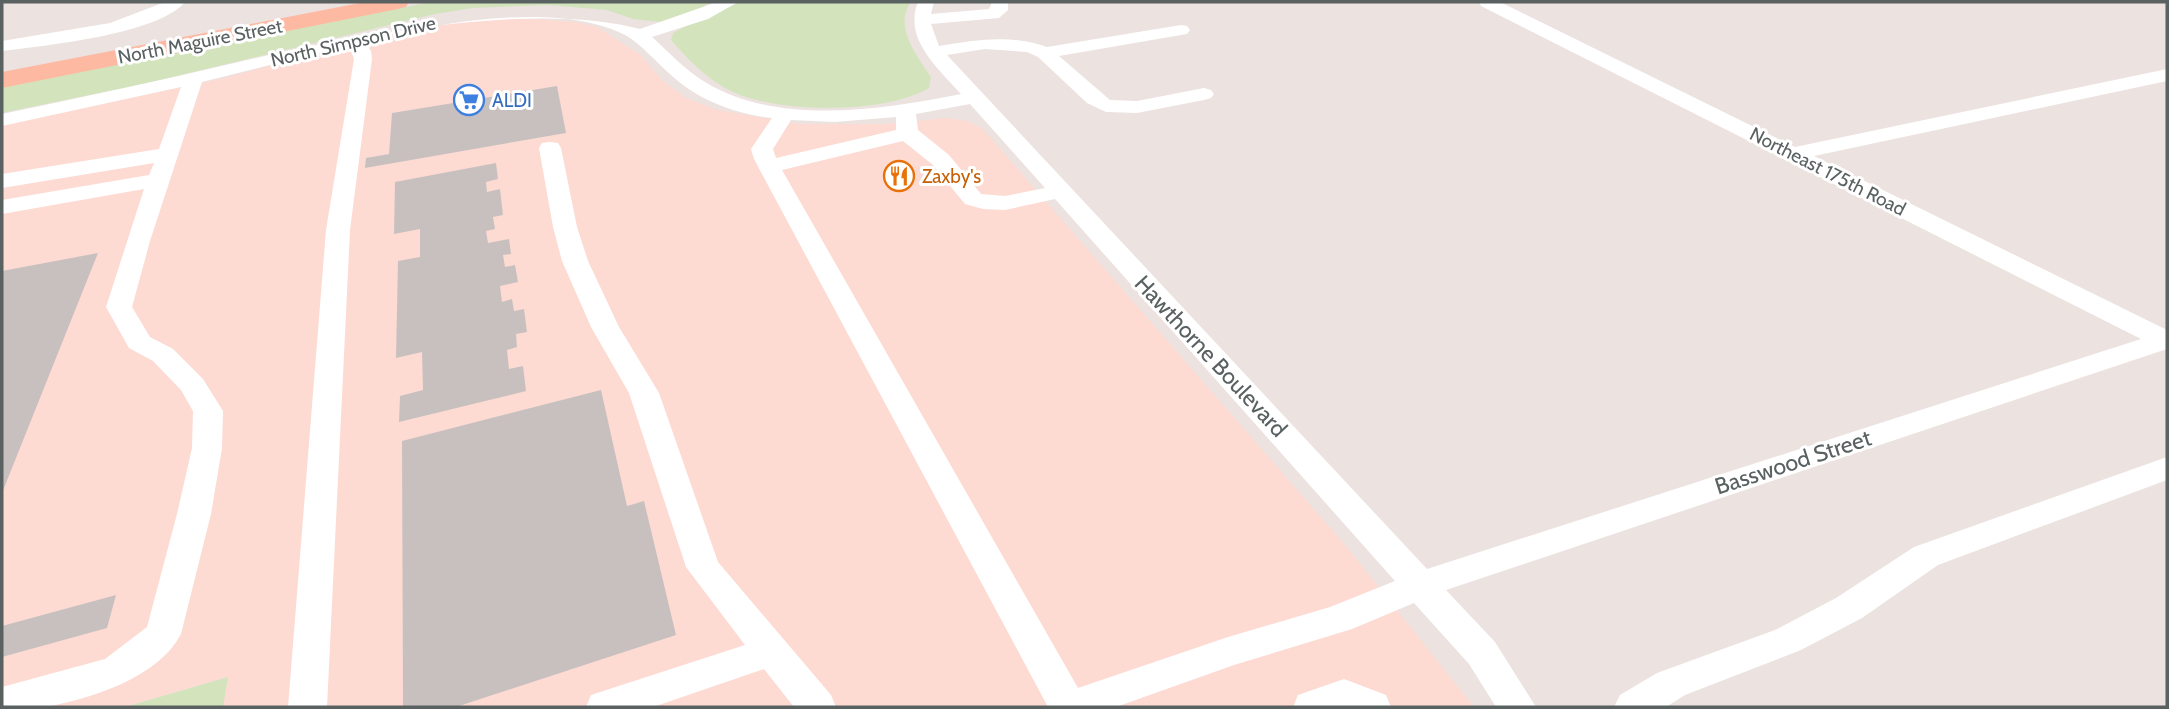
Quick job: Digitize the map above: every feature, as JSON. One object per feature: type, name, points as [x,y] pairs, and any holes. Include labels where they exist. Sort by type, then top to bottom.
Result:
[{"type":"main road","name":"North Maguire Street","points":[[2,80],[398,2]]},
{"type":"street","points":[[2,46],[122,24],[177,2]]},
{"type":"street","points":[[638,36],[702,15],[730,2]]},
{"type":"street","points":[[923,11],[993,14],[999,10],[1000,2]]},
{"type":"street","name":"Northeast 175th Road","points":[[1488,2],[2166,341]]},
{"type":"street","name":"Hawthorne Boulevard","points":[[923,11],[922,32],[933,51],[1482,653],[1517,707]]},
{"type":"street","name":"North Simpson Drive","points":[[2,120],[193,79],[416,25],[507,12],[570,14],[597,19],[638,36],[674,69],[704,91],[723,100],[786,113],[907,121],[974,97]]},
{"type":"street","points":[[1045,53],[1181,30]]},
{"type":"street","points":[[308,707],[338,230],[363,60],[362,51],[354,39]]},
{"type":"street","points":[[933,51],[1005,43],[1030,47],[1045,53],[1094,99],[1106,106],[1137,107],[1203,94]]},
{"type":"street","points":[[1794,154],[2167,75]]},
{"type":"street","points":[[2,703],[116,671],[140,655],[163,634],[194,514],[207,447],[208,411],[193,385],[163,355],[139,342],[119,307],[193,79]]},
{"type":"street","points":[[786,113],[762,149],[769,166],[1069,707]]},
{"type":"street","points":[[769,166],[888,140],[907,121],[973,199],[981,203],[1000,204],[1060,191]]},
{"type":"street","points":[[550,148],[565,227],[575,261],[605,327],[644,393],[703,567],[817,707]]},
{"type":"street","points":[[2,181],[167,154]]},
{"type":"street","points":[[2,207],[159,180]]},
{"type":"street","name":"Basswood Street","points":[[1069,707],[1228,652],[1339,619],[1421,585],[2166,341]]},
{"type":"street","points":[[1634,707],[1671,684],[1788,640],[1849,608],[1926,556],[2167,468]]},
{"type":"street","points":[[605,707],[771,652]]},
{"type":"street","points":[[1312,707],[1344,695],[1372,707]]},
{"type":"shaded area","points":[[520,18],[575,22],[597,27],[642,56],[662,80],[686,98],[718,110],[799,124],[886,124],[947,118],[967,121],[982,128],[1346,546],[1474,707],[223,707],[227,677],[125,707],[2,707],[2,125],[224,78],[403,31],[479,20]]},
{"type":"green space","points":[[431,2],[712,2],[687,15],[661,22],[633,19],[607,10],[548,5],[473,8],[435,14],[143,84],[2,113],[2,87]]},
{"type":"green space","points":[[739,2],[911,2],[906,11],[906,31],[909,41],[931,77],[929,88],[910,97],[886,103],[831,108],[776,104],[751,99],[731,91],[706,75],[671,40],[673,33]]},
{"type":"green space","points":[[228,677],[223,707],[125,707]]},
{"type":"building","points":[[557,86],[566,133],[365,168],[366,158],[389,154],[392,113]]},
{"type":"building","points":[[496,163],[498,179],[486,182],[487,192],[500,189],[503,215],[493,217],[495,229],[486,231],[488,243],[509,239],[511,254],[503,255],[505,267],[515,265],[518,282],[500,286],[502,302],[512,299],[514,311],[524,309],[527,332],[516,334],[517,347],[507,350],[509,369],[523,366],[526,391],[399,422],[400,396],[423,390],[422,352],[396,358],[398,261],[420,257],[420,229],[394,234],[395,182]]},
{"type":"building","points":[[98,253],[2,493],[2,271]]},
{"type":"building","points":[[601,390],[627,506],[644,501],[676,635],[456,707],[403,707],[402,441]]},
{"type":"building","points":[[116,595],[107,628],[2,657],[2,626]]},
{"type":"place","name":"ALDI","points":[[469,100]]},
{"type":"place","name":"Zaxby's","points":[[899,176]]}]
